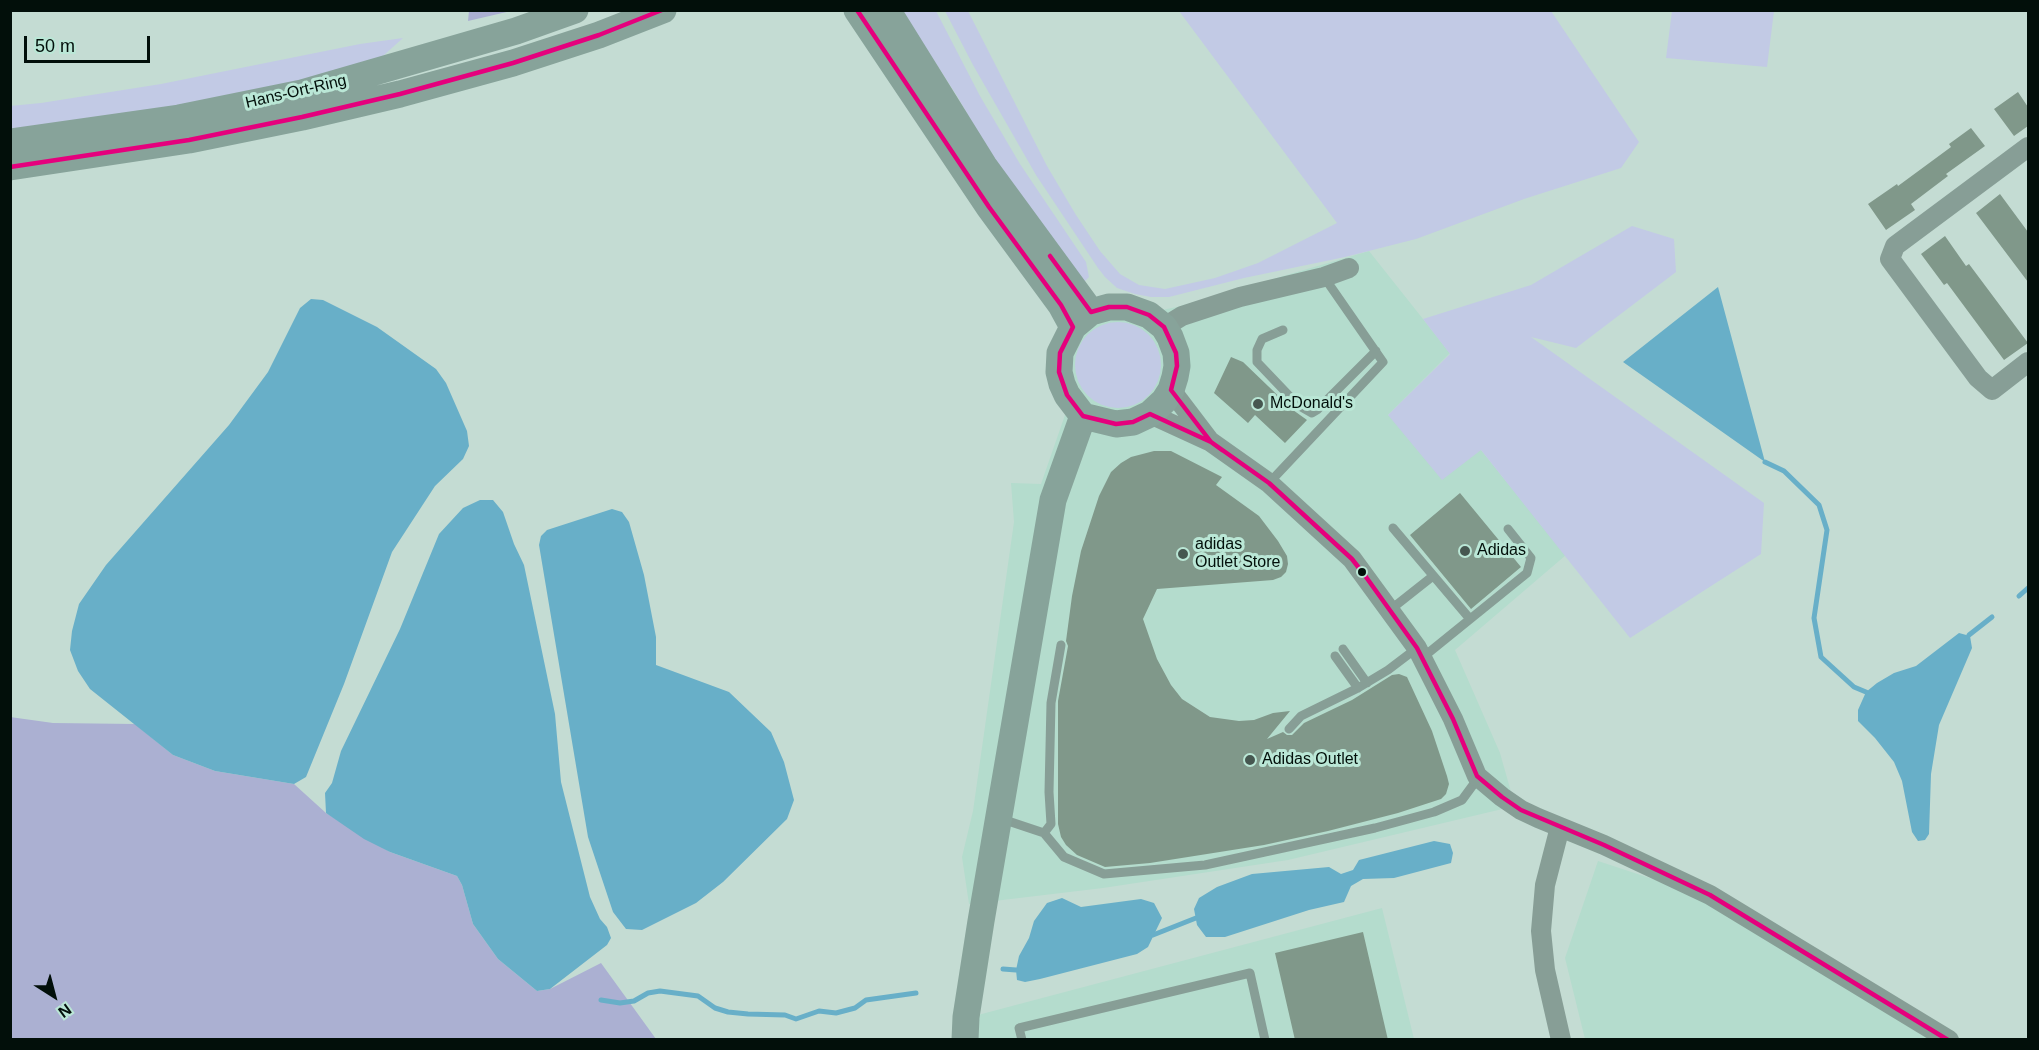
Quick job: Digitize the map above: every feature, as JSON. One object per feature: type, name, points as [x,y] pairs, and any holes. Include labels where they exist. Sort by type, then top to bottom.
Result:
[{"type":"street","name":"Hans-Ort-Ring","points":[[10,142],[178,118],[302,93],[516,31],[575,10]]},
{"type":"street","name":"Hans-Ort-Ring","points":[[10,167],[189,140],[400,94],[513,63],[599,35],[663,10]]},
{"type":"street","points":[[857,10],[989,207],[1061,306],[1082,320]]},
{"type":"street","points":[[887,10],[1082,320]]},
{"type":"street","points":[[2026,155],[1895,246],[1890,259],[1978,378],[1992,390],[2028,362]]},
{"type":"street","points":[[1164,327],[1182,316],[1240,297],[1324,277],[1349,268]]},
{"type":"street","points":[[1109,307],[1127,307],[1149,315],[1164,327],[1176,353],[1177,366],[1171,390],[1164,401],[1150,414],[1133,422],[1116,424],[1083,416],[1067,395],[1059,372],[1060,353],[1082,320],[1109,307]]},
{"type":"street","points":[[1171,390],[1211,442]]},
{"type":"street","points":[[1150,414],[1211,442],[1269,483],[1352,560],[1420,653],[1453,719],[1477,776],[1502,797],[1521,810],[1604,845],[1710,895],[1949,1040]]},
{"type":"street","points":[[965,1040],[966,1017],[1053,500],[1083,416]]},
{"type":"street","points":[[1560,827],[1545,885],[1541,931],[1545,970],[1562,1040]]},
{"type":"lane","points":[[1269,483],[1383,362],[1324,277]]},
{"type":"lane","points":[[1283,330],[1262,339],[1257,350],[1257,362],[1298,405],[1312,412],[1317,410],[1376,351]]},
{"type":"lane","points":[[1393,528],[1470,620]]},
{"type":"lane","points":[[1289,729],[1301,716],[1358,688],[1420,653],[1470,620],[1527,573],[1531,558],[1508,530]]},
{"type":"lane","points":[[1390,610],[1433,576]]},
{"type":"lane","points":[[1044,833],[1051,824],[1049,792],[1051,703],[1061,645]]},
{"type":"lane","points":[[1344,649],[1367,683]]},
{"type":"lane","points":[[1335,656],[1358,688]]},
{"type":"lane","points":[[999,818],[1044,833],[1064,857],[1104,874],[1205,865],[1375,828],[1434,812],[1462,800],[1477,776]]},
{"type":"lane","points":[[1022,1040],[1019,1028],[1250,973],[1265,1040]]},
{"type":"shaded area","points":[[469,10],[511,11],[468,21]]},
{"type":"shaded area","points":[[902,11],[936,11],[980,96],[1020,164],[1086,262],[1089,277],[1083,283],[1004,178],[957,96]]},
{"type":"shaded area","points":[[945,11],[968,11],[1047,166],[1076,215],[1100,251],[1120,274],[1139,285],[1165,289],[1215,278],[1258,263],[1337,223],[1179,11],[1551,11],[1639,142],[1621,168],[1524,199],[1416,239],[1169,297],[1135,294],[1117,288],[1098,268],[1036,175]]},
{"type":"shaded area","points":[[1672,11],[1774,11],[1767,67],[1666,58]]},
{"type":"shaded area","points":[[403,38],[374,64],[169,110],[11,133],[10,106],[161,84],[360,44]]},
{"type":"shaded area","points":[[1632,226],[1674,239],[1676,272],[1576,348],[1531,337],[1764,503],[1761,554],[1630,638],[1481,450],[1442,480],[1388,415],[1450,354],[1423,319],[1531,285]]},
{"type":"shaded area","points":[[1369,251],[1450,353],[1388,415],[1481,450],[1566,555],[1455,650],[1500,753],[1515,806],[1288,860],[1103,888],[969,904],[962,857],[973,811],[1014,522],[1011,483],[1041,484],[1065,415],[1065,329],[1177,307]]},
{"type":"shaded area","points":[[1718,287],[1765,462],[1623,362]]},
{"type":"shaded area","points":[[311,299],[323,300],[377,327],[436,369],[446,383],[467,431],[469,446],[463,459],[435,486],[392,552],[344,684],[306,777],[294,784],[215,771],[173,755],[90,689],[78,671],[70,650],[79,604],[106,565],[229,425],[268,372],[300,308]]},
{"type":"shaded area","points":[[1110,322],[1126,322],[1149,334],[1158,348],[1161,365],[1158,382],[1149,396],[1126,408],[1110,408],[1094,401],[1082,389],[1075,373],[1075,357],[1082,341],[1094,329]]},
{"type":"shaded area","points":[[480,500],[493,500],[503,512],[524,565],[555,714],[561,782],[590,897],[611,938],[607,945],[550,989],[537,991],[498,959],[473,924],[462,885],[457,876],[390,852],[364,839],[326,813],[325,793],[332,783],[341,751],[400,629],[439,534],[463,508]]},
{"type":"shaded area","points":[[612,509],[622,512],[629,522],[644,575],[656,637],[656,665],[729,692],[771,732],[784,762],[794,800],[787,819],[723,882],[696,903],[642,930],[626,929],[613,912],[588,837],[539,545],[541,536],[547,530]]},
{"type":"shaded area","points":[[1959,633],[1970,636],[1972,648],[1939,725],[1931,774],[1929,834],[1925,840],[1918,841],[1912,832],[1902,781],[1894,762],[1858,721],[1858,710],[1866,692],[1877,683],[1894,673],[1916,666]]},
{"type":"shaded area","points":[[10,717],[53,723],[135,724],[173,755],[215,771],[294,784],[326,813],[390,852],[457,876],[462,885],[473,924],[498,959],[537,991],[550,989],[601,963],[656,1039],[11,1039]]},
{"type":"shaded area","points":[[1434,841],[1450,844],[1453,853],[1451,863],[1394,878],[1363,879],[1351,886],[1344,902],[1309,910],[1225,937],[1206,937],[1197,925],[1194,909],[1199,898],[1217,887],[1252,874],[1329,867],[1341,874],[1353,870],[1359,860]]},
{"type":"shaded area","points":[[1598,861],[1683,889],[1934,1039],[1585,1039],[1565,958]]},
{"type":"shaded area","points":[[1062,898],[1081,907],[1141,899],[1154,903],[1162,918],[1148,947],[1137,954],[1040,979],[1025,982],[1017,980],[1016,970],[1019,956],[1029,938],[1034,921],[1047,903]]},
{"type":"shaded area","points":[[1382,908],[1414,1039],[977,1040],[978,1015]]},
{"type":"building","points":[[2018,92],[2028,107],[2028,126],[2014,136],[1994,109]]},
{"type":"building","points":[[1971,128],[1985,146],[1946,174],[1948,176],[1911,204],[1915,210],[1886,230],[1868,204],[1897,184],[1898,186],[1951,147],[1949,144]]},
{"type":"building","points":[[2000,194],[2028,232],[2028,282],[1976,213]]},
{"type":"building","points":[[1945,236],[1966,266],[1969,264],[2028,343],[2004,360],[1947,283],[1944,285],[1921,254]]},
{"type":"building","name":"McDonald's","points":[[1231,357],[1243,362],[1293,410],[1307,420],[1285,443],[1255,415],[1248,423],[1214,393]]},
{"type":"building","name":"Adidas Outlet","points":[[1154,451],[1171,451],[1222,477],[1216,485],[1259,516],[1278,541],[1287,556],[1288,564],[1286,572],[1273,580],[1157,589],[1143,619],[1157,659],[1171,685],[1182,699],[1210,717],[1239,721],[1254,720],[1273,713],[1290,711],[1267,739],[1283,732],[1292,735],[1304,723],[1352,700],[1392,675],[1399,674],[1407,677],[1432,731],[1447,776],[1449,784],[1446,794],[1441,799],[1328,831],[1264,845],[1150,863],[1105,867],[1077,855],[1066,845],[1061,837],[1058,824],[1058,701],[1068,646],[1066,641],[1072,596],[1081,551],[1099,496],[1111,472],[1131,457]]},
{"type":"building","name":"Adidas","points":[[1460,493],[1521,567],[1471,609],[1410,535]]},
{"type":"building","points":[[1363,932],[1388,1040],[1295,1040],[1275,953]]},
{"type":"waterway","points":[[1765,462],[1784,471],[1819,505],[1827,530],[1814,618],[1821,657],[1854,687],[1866,692]]},
{"type":"waterway","points":[[2019,596],[2028,588]]},
{"type":"waterway","points":[[1969,635],[1992,617]]},
{"type":"waterway","points":[[1153,935],[1196,918]]},
{"type":"waterway","points":[[1003,969],[1016,970]]},
{"type":"waterway","points":[[601,1000],[620,1003],[634,1001],[648,993],[660,991],[698,996],[715,1008],[728,1012],[785,1015],[796,1019],[819,1011],[836,1013],[855,1008],[866,1000],[916,993]]},
{"type":"transit line","points":[[10,167],[189,140],[400,94],[513,63],[599,35],[662,10]]},
{"type":"transit line","points":[[857,10],[989,207],[1061,305],[1073,327],[1060,353],[1059,372],[1067,395],[1083,416],[1116,424],[1133,422],[1150,414],[1211,442],[1269,483],[1352,559],[1366,577],[1417,648],[1453,719],[1477,776],[1502,797],[1521,810],[1604,845],[1710,895],[1948,1040]]},
{"type":"transit line","points":[[1050,256],[1091,312],[1109,307],[1127,307],[1149,315],[1164,327],[1176,353],[1177,366],[1171,390],[1211,442],[1222,450]]},
{"type":"place","name":"McDonald's","points":[[1258,404]]},
{"type":"place","name":"Adidas","points":[[1465,551]]},
{"type":"place","name":"adidas Outlet Store","points":[[1183,554]]},
{"type":"place","name":"Adidas Outlet","points":[[1250,760]]}]
